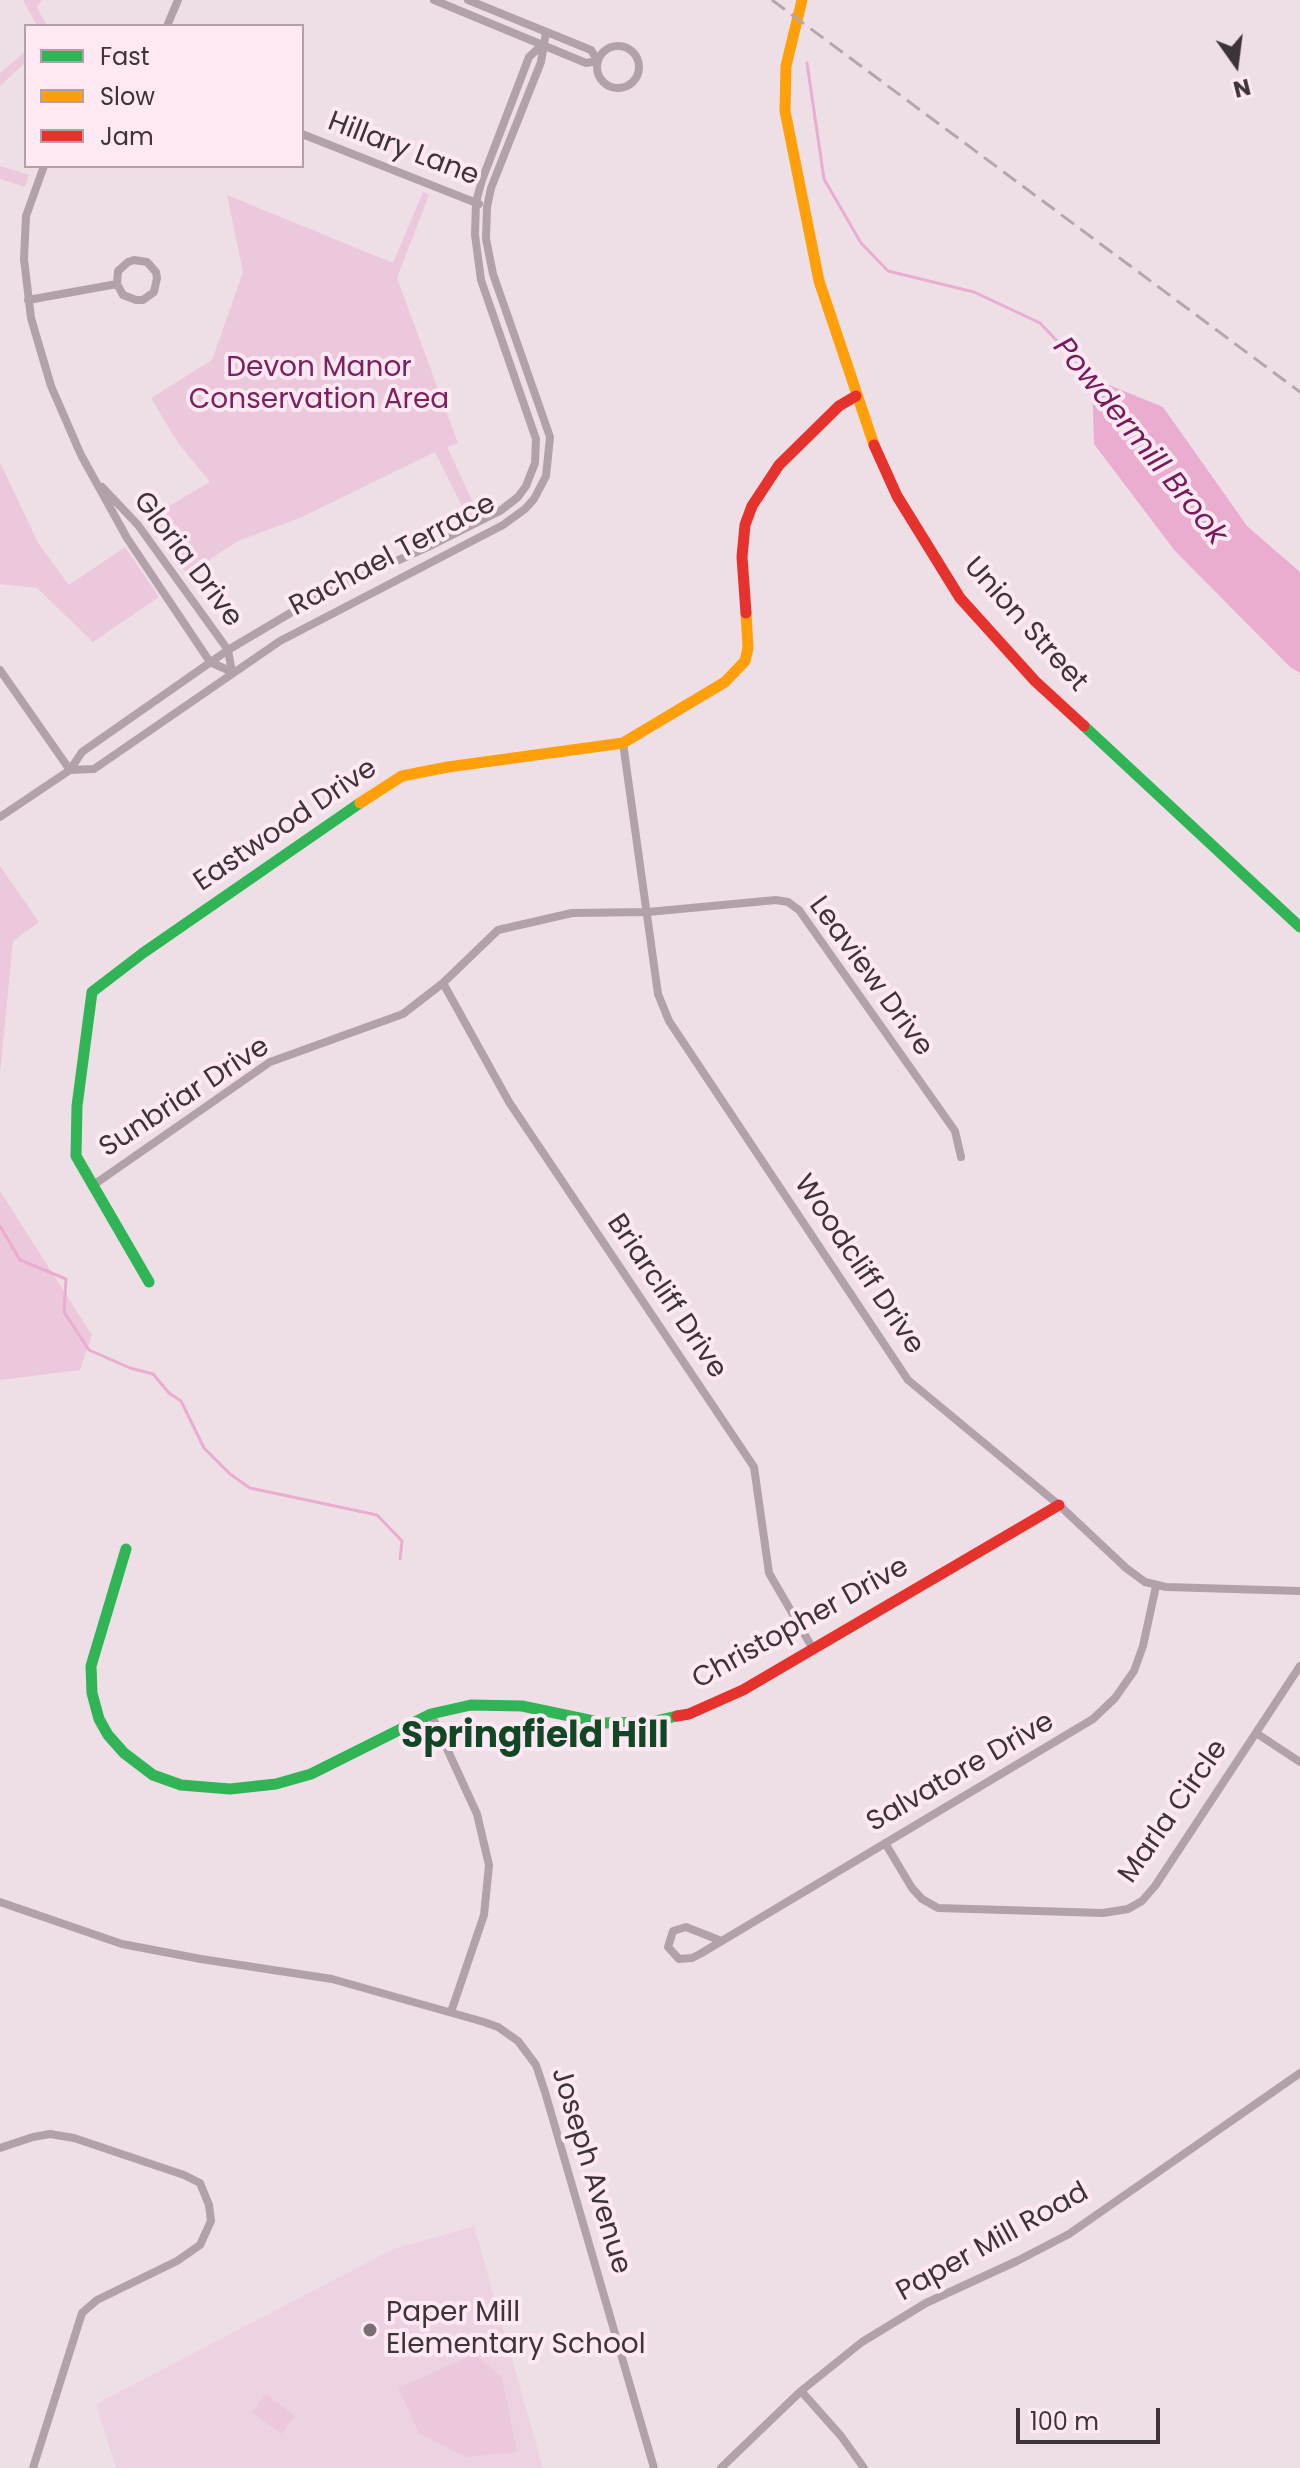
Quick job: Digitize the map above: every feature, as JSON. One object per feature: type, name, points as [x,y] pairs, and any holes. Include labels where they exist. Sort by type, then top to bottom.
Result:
[{"type":"street","points":[[168,24],[178,0]]},
{"type":"street","points":[[434,0],[586,63],[598,61],[606,50],[622,47],[636,57],[638,73],[626,86],[609,86],[600,77],[598,61],[591,50],[468,0]]},
{"type":"street","name":"Union Street","points":[[802,0],[786,66],[785,111],[819,281],[871,439],[897,496],[960,598],[1035,681],[1300,927]]},
{"type":"street","name":"Rachael Terrace","points":[[70,770],[94,769],[232,672],[303,628],[503,525],[525,509],[541,488],[549,464],[550,437],[493,274],[486,239],[491,188],[541,62],[546,32]]},
{"type":"street","name":"Rachael Terrace","points":[[0,817],[70,770],[82,752],[228,650],[319,596],[500,511],[526,486],[535,463],[536,439],[481,280],[475,235],[476,202],[529,57],[542,45]]},
{"type":"street","name":"Hillary Lane","points":[[304,135],[487,207]]},
{"type":"street","name":"Gloria Drive","points":[[43,168],[31,198],[25,227],[24,259],[28,300],[51,386],[70,433],[127,538],[210,662],[232,672]]},
{"type":"street","points":[[134,260],[141,260],[152,267],[157,278],[154,292],[143,300],[129,299],[117,284],[118,271],[134,260]]},
{"type":"street","points":[[28,300],[117,284]]},
{"type":"street","name":"Eastwood Drive","points":[[149,1282],[76,1156],[75,1127],[92,992],[363,800],[402,776],[623,743],[725,682],[745,661],[749,635],[742,557],[744,533],[752,506],[779,465],[839,406],[856,396]]},
{"type":"street","name":"Gloria Drive","points":[[93,478],[138,525],[228,650],[232,672]]},
{"type":"street","points":[[0,670],[3,682],[70,770]]},
{"type":"street","name":"Woodcliff Drive","points":[[623,743],[658,994],[669,1021],[908,1380],[1059,1505],[1135,1576],[1156,1586]]},
{"type":"street","name":"Leaview Drive","points":[[648,912],[776,900],[795,905],[955,1131],[961,1157]]},
{"type":"street","name":"Sunbriar Drive","points":[[92,1186],[270,1062],[403,1014],[443,983],[498,930],[572,913],[648,912]]},
{"type":"street","name":"Briarcliff Drive","points":[[443,983],[509,1102],[754,1467],[769,1573],[813,1649]]},
{"type":"street","name":"Christopher Drive","points":[[126,1549],[91,1666],[96,1710],[108,1735],[124,1753],[153,1775],[181,1785],[249,1788],[294,1780],[338,1763],[431,1714],[485,1704],[522,1706],[600,1723],[669,1719],[727,1698],[1059,1505]]},
{"type":"street","points":[[1156,1586],[1300,1591]]},
{"type":"street","name":"Salvatore Drive","points":[[719,1940],[686,1927],[673,1931],[668,1947],[679,1959],[686,1960],[700,1954],[1081,1728],[1105,1710],[1125,1685],[1139,1659],[1156,1586]]},
{"type":"street","name":"Marla Circle","points":[[885,1843],[912,1888],[922,1899],[938,1908],[1120,1912],[1135,1906],[1149,1894],[1300,1666]]},
{"type":"street","points":[[431,1714],[477,1814],[489,1865],[484,1915],[451,2012]]},
{"type":"street","points":[[1256,1733],[1300,1762]]},
{"type":"street","name":"Joseph Avenue","points":[[0,1902],[122,1944],[332,1979],[498,2027],[518,2041],[536,2065],[654,2468]]},
{"type":"street","name":"Paper Mill Road","points":[[721,2468],[801,2391],[862,2342],[926,2303],[1069,2234],[1300,2073]]},
{"type":"street","points":[[0,2148],[50,2134],[74,2138],[184,2175],[200,2183],[209,2205],[211,2221],[200,2245],[177,2261],[97,2300],[82,2313],[33,2468]]},
{"type":"street","points":[[801,2391],[841,2436],[864,2468]]},
{"type":"shaded area","name":"Paper Mill Elementary School","points":[[474,2226],[543,2468],[116,2468],[96,2404],[393,2249]]},
{"type":"green space","points":[[23,0],[42,0],[37,7],[46,24],[36,24]]},
{"type":"green space","points":[[24,53],[24,64],[0,86],[0,73]]},
{"type":"green space","points":[[0,166],[29,175],[25,187],[0,179]]},
{"type":"green space","name":"Devon Manor Conservation Area","points":[[423,192],[429,195],[397,278],[458,443],[447,447],[478,513],[468,518],[435,452],[302,517],[238,541],[187,574],[147,519],[210,482],[178,443],[151,398],[212,360],[243,272],[227,195],[393,263]]},
{"type":"green space","points":[[0,462],[38,543],[69,585],[125,547],[159,597],[93,642],[37,588],[0,584]]},
{"type":"green space","points":[[0,866],[39,922],[13,941],[0,1073]]},
{"type":"green space","points":[[0,1191],[92,1335],[80,1370],[0,1380]]},
{"type":"green space","points":[[475,2354],[502,2377],[517,2452],[465,2457],[419,2433],[398,2388]]},
{"type":"green space","points":[[266,2394],[295,2416],[281,2434],[252,2412]]},
{"type":"water","points":[[1092,378],[1163,407],[1247,526],[1300,572],[1300,673],[1290,667],[1175,551],[1094,444]]},
{"type":"waterway","name":"Powdermill Brook","points":[[807,63],[824,179],[861,243],[888,271],[974,292],[1040,323],[1093,379]]},
{"type":"waterway","points":[[0,1226],[20,1260],[66,1279],[64,1312],[89,1350],[130,1368],[153,1374],[169,1393],[181,1401],[204,1448],[230,1474],[250,1488],[377,1515],[402,1541],[400,1559]]},
{"type":"railway","points":[[772,0],[1300,392]]},
{"type":"traffic: fast","points":[[1084,726],[1300,927]]},
{"type":"traffic: fast","points":[[149,1282],[76,1156],[77,1106],[92,992],[143,953],[360,803]]},
{"type":"traffic: fast","points":[[126,1549],[91,1666],[92,1693],[99,1719],[124,1753],[153,1775],[181,1785],[230,1789],[276,1784],[311,1774],[431,1714],[471,1705],[522,1706],[603,1723],[651,1722],[677,1716]]},
{"type":"traffic: slow","points":[[802,0],[786,66],[785,111],[819,281],[874,445]]},
{"type":"traffic: slow","points":[[360,803],[402,776],[623,743],[725,682],[745,661],[748,648],[746,613]]},
{"type":"traffic: jam","points":[[746,613],[742,557],[745,525],[752,506],[779,465],[839,406],[856,396]]},
{"type":"traffic: jam","points":[[874,445],[897,496],[960,598],[1035,681],[1084,726]]},
{"type":"traffic: jam","points":[[677,1716],[689,1714],[743,1690],[1059,1505]]},
{"type":"place","name":"Paper Mill Elementary School","points":[[370,2330]]},
{"type":"district","name":"Springfield Hill","points":[[535,1738]]}]
